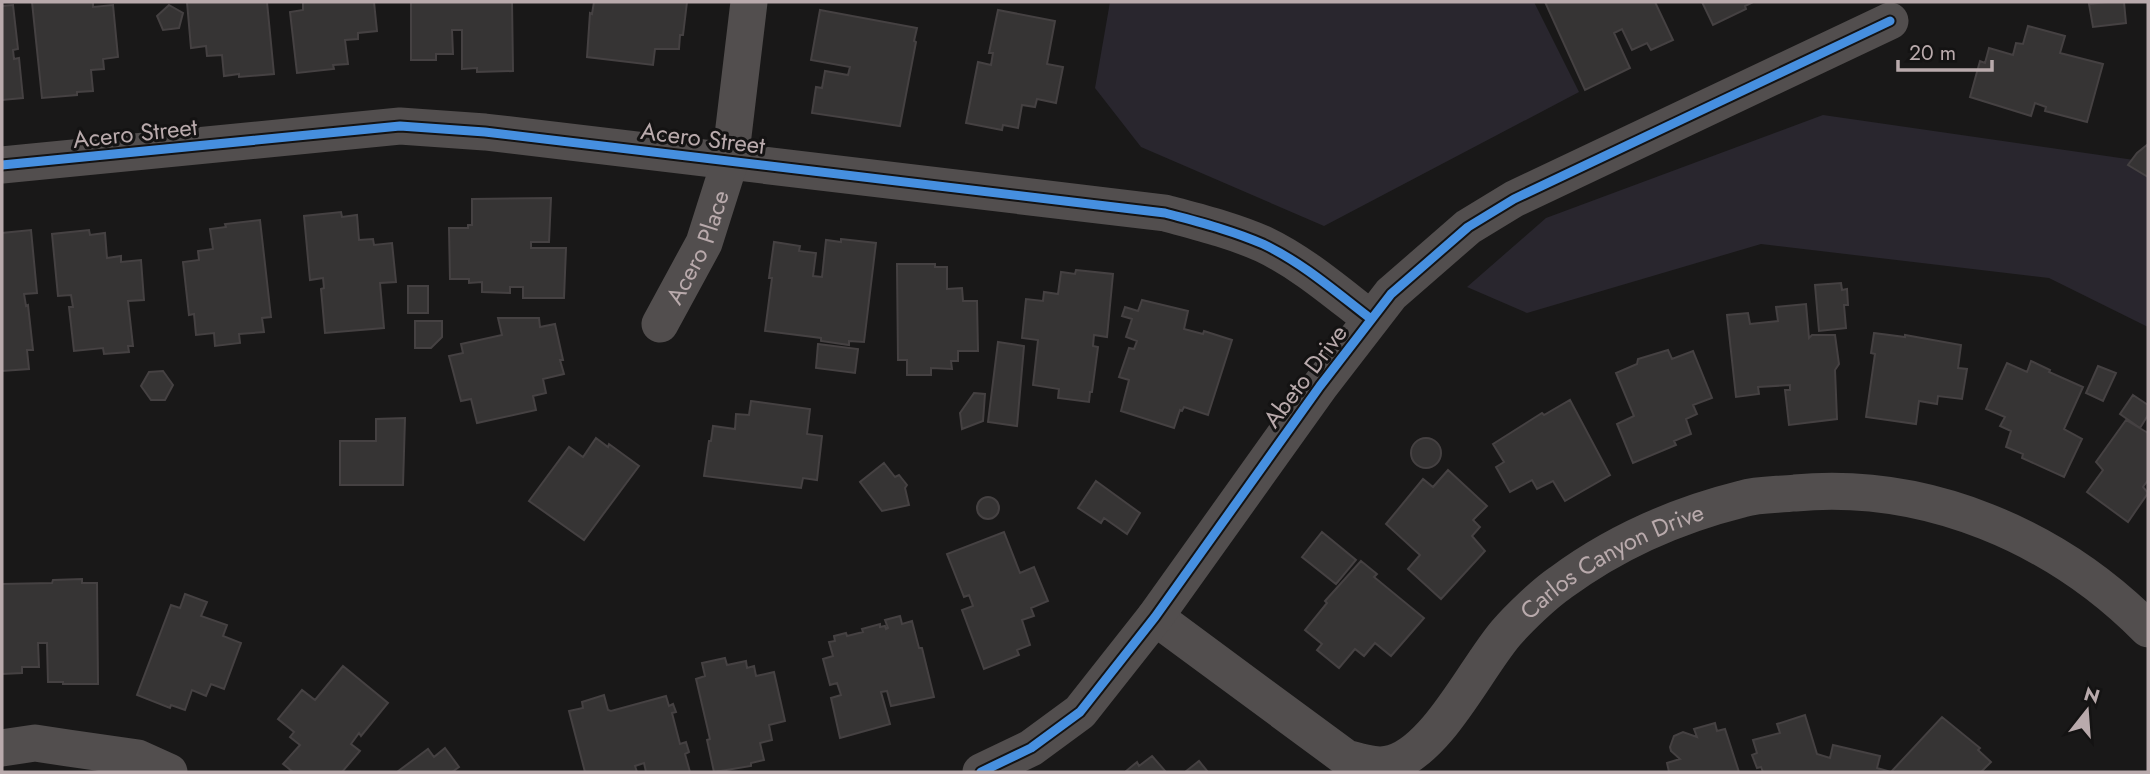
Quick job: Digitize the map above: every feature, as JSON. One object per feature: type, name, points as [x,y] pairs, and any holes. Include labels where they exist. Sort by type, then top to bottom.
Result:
[{"type":"street","name":"Acero Place","points":[[660,324],[704,243],[730,161],[749,2]]},
{"type":"street","name":"Abeto Drive","points":[[981,772],[1031,748],[1080,712],[1155,617],[1371,318],[1391,294],[1468,227],[1514,199],[1890,21]]},
{"type":"street","name":"Acero Street","points":[[2,165],[400,126],[485,132],[1165,213],[1225,229],[1265,245],[1298,264],[1371,318]]},
{"type":"street","name":"Carlos Canyon Drive","points":[[1155,617],[1346,758],[1379,766],[1395,763],[1413,752],[1431,734],[1456,707],[1506,633],[1558,584],[1597,558],[1639,536],[1684,517],[1745,498],[1825,490],[1860,491],[1895,496],[1980,518],[2025,538],[2073,566],[2124,605],[2148,629]]},
{"type":"street","points":[[2,748],[34,743],[138,758],[169,772]]},
{"type":"shaded area","points":[[1110,2],[1534,2],[1579,92],[1324,226],[1141,147],[1095,88]]},
{"type":"shaded area","points":[[1823,115],[2148,162],[2148,327],[2049,278],[1761,244],[1527,313],[1467,287],[1546,218]]},
{"type":"building","points":[[32,2],[93,2],[93,7],[113,5],[118,57],[103,59],[104,69],[91,70],[93,91],[42,98]]},
{"type":"building","points":[[187,2],[267,2],[274,74],[224,76],[222,55],[207,56],[206,46],[191,48]]},
{"type":"building","points":[[303,2],[374,2],[377,31],[358,33],[358,39],[345,40],[348,64],[333,65],[334,69],[297,73],[290,12],[303,10]]},
{"type":"building","points":[[411,2],[512,2],[513,71],[477,72],[477,68],[462,69],[462,30],[452,30],[453,54],[436,54],[436,60],[411,60]]},
{"type":"building","points":[[594,2],[687,2],[679,49],[655,49],[653,65],[587,57],[590,13],[592,14]]},
{"type":"building","points":[[1545,2],[1655,2],[1673,40],[1651,50],[1647,43],[1632,50],[1622,29],[1614,33],[1630,68],[1585,90]]},
{"type":"building","points":[[1702,2],[1753,2],[1745,6],[1746,9],[1713,25]]},
{"type":"building","points":[[2124,2],[2126,23],[2093,27],[2089,4]]},
{"type":"building","points":[[13,5],[18,49],[13,50],[14,59],[19,58],[23,98],[2,100],[2,6]]},
{"type":"building","points":[[169,5],[183,13],[179,28],[163,30],[157,16]]},
{"type":"building","points":[[820,10],[917,28],[900,126],[812,113],[816,87],[822,88],[825,71],[848,75],[850,67],[811,60]]},
{"type":"building","points":[[998,10],[1055,21],[1047,64],[1063,67],[1056,103],[1037,99],[1035,107],[1022,105],[1018,128],[1003,125],[1002,130],[966,123],[978,62],[991,65],[993,53],[989,53]]},
{"type":"building","points":[[2028,26],[2065,36],[2060,53],[2103,64],[2087,122],[2045,111],[2046,107],[2035,103],[2031,116],[1970,97],[1980,61],[1985,63],[1989,48],[2013,55],[2016,43],[2023,44]]},
{"type":"building","points":[[2148,144],[2148,177],[2128,165]]},
{"type":"building","points":[[551,198],[549,242],[531,242],[531,248],[566,248],[564,298],[523,298],[523,287],[510,287],[510,293],[482,292],[482,282],[469,283],[469,279],[450,279],[449,228],[468,228],[468,225],[472,225],[472,199]]},
{"type":"building","points":[[341,212],[342,217],[357,215],[359,240],[373,239],[374,245],[392,243],[396,282],[380,283],[384,328],[325,333],[321,289],[324,288],[323,278],[310,280],[304,216]]},
{"type":"building","points":[[260,220],[271,317],[262,318],[264,332],[239,334],[240,343],[215,346],[214,333],[196,335],[194,314],[189,315],[183,262],[199,260],[198,251],[213,249],[210,229],[226,227],[225,224]]},
{"type":"building","points":[[31,230],[37,293],[24,294],[26,306],[28,305],[33,350],[27,350],[29,369],[2,371],[2,233]]},
{"type":"building","points":[[89,230],[90,235],[105,233],[107,258],[121,256],[121,262],[141,260],[144,300],[128,301],[133,346],[128,346],[129,352],[104,354],[103,348],[74,351],[69,307],[73,307],[71,295],[58,296],[52,234]]},
{"type":"building","points":[[841,239],[876,243],[864,342],[849,341],[849,345],[821,341],[821,338],[765,331],[774,242],[800,246],[799,251],[816,253],[813,276],[822,277],[826,240],[841,242]]},
{"type":"building","points":[[897,264],[935,264],[935,267],[947,267],[947,289],[962,288],[963,301],[977,301],[978,351],[958,351],[958,361],[951,361],[952,369],[931,368],[931,375],[907,375],[907,360],[898,360]]},
{"type":"building","points":[[1076,270],[1113,274],[1107,337],[1094,335],[1093,346],[1098,347],[1089,402],[1058,398],[1059,389],[1033,385],[1038,340],[1022,338],[1026,299],[1043,301],[1044,292],[1058,294],[1061,272],[1075,274]]},
{"type":"building","points":[[1841,283],[1842,290],[1847,289],[1848,305],[1844,305],[1846,328],[1819,331],[1815,285]]},
{"type":"building","points":[[408,286],[428,286],[428,313],[408,313]]},
{"type":"building","points":[[1142,300],[1188,311],[1184,329],[1203,334],[1204,331],[1232,340],[1208,415],[1184,407],[1180,410],[1174,428],[1121,411],[1129,380],[1119,377],[1129,348],[1134,349],[1137,341],[1126,337],[1132,319],[1122,316],[1125,307],[1138,311]]},
{"type":"building","points":[[1806,304],[1809,338],[1812,335],[1835,335],[1839,364],[1835,370],[1837,419],[1789,425],[1785,390],[1790,390],[1790,385],[1758,387],[1759,394],[1736,397],[1727,315],[1748,313],[1750,324],[1778,321],[1776,307]]},
{"type":"building","points":[[498,318],[539,318],[540,327],[555,324],[564,374],[543,379],[546,393],[533,396],[536,410],[477,423],[471,399],[461,401],[449,356],[463,353],[461,344],[502,335]]},
{"type":"building","points":[[415,321],[442,321],[442,337],[431,348],[415,348]]},
{"type":"building","points":[[1874,333],[1905,335],[1961,345],[1958,368],[1967,369],[1962,399],[1938,396],[1937,404],[1919,401],[1916,424],[1866,417],[1875,354],[1871,353]]},
{"type":"building","points":[[998,342],[1024,346],[1017,426],[988,422]]},
{"type":"building","points":[[818,344],[858,349],[855,373],[816,368]]},
{"type":"building","points":[[1668,350],[1672,359],[1693,351],[1712,398],[1693,405],[1697,414],[1686,419],[1691,434],[1674,441],[1676,445],[1633,463],[1617,424],[1634,416],[1616,373],[1637,364],[1638,359]]},
{"type":"building","points":[[2031,361],[2083,387],[2064,429],[2082,439],[2064,477],[2022,458],[2023,454],[2006,447],[2011,431],[2000,426],[2005,417],[1986,409],[2007,363],[2027,372]]},
{"type":"building","points":[[2098,366],[2116,373],[2103,401],[2086,393]]},
{"type":"building","points":[[163,371],[173,385],[165,400],[151,400],[141,386],[149,372]]},
{"type":"building","points":[[974,393],[985,394],[983,421],[962,429],[960,413]]},
{"type":"building","points":[[2133,395],[2148,405],[2148,415],[2140,428],[2120,414]]},
{"type":"building","points":[[1570,400],[1610,475],[1565,501],[1553,481],[1537,489],[1532,480],[1510,492],[1496,467],[1504,462],[1493,444],[1542,413],[1544,415]]},
{"type":"building","points":[[751,401],[810,409],[807,434],[822,436],[817,480],[803,478],[801,488],[704,476],[713,426],[735,429],[736,414],[749,415]]},
{"type":"building","points":[[405,418],[403,485],[340,485],[340,441],[376,441],[376,419]]},
{"type":"building","points":[[2126,420],[2148,433],[2148,480],[2143,487],[2148,493],[2128,522],[2087,492],[2103,470],[2096,462]]},
{"type":"building","points":[[596,438],[639,466],[584,540],[529,501],[569,447],[583,457]]},
{"type":"building","points":[[1426,438],[1437,442],[1441,453],[1437,464],[1426,468],[1415,464],[1411,453],[1415,442]]},
{"type":"building","points":[[884,463],[895,477],[899,475],[907,485],[905,488],[909,505],[882,511],[860,482]]},
{"type":"building","points":[[1448,470],[1487,506],[1473,520],[1480,527],[1472,536],[1485,551],[1441,599],[1408,569],[1420,555],[1386,524],[1423,479],[1433,487]]},
{"type":"building","points":[[1096,481],[1140,513],[1127,534],[1104,518],[1101,523],[1078,508]]},
{"type":"building","points":[[988,497],[996,500],[999,508],[996,516],[988,519],[980,516],[977,508],[980,500]]},
{"type":"building","points":[[1004,532],[1020,573],[1034,567],[1048,601],[1031,608],[1034,616],[1022,620],[1030,645],[1017,650],[1019,655],[984,669],[962,610],[973,606],[969,595],[964,597],[947,554]]},
{"type":"building","points":[[1322,532],[1356,560],[1336,584],[1302,557]]},
{"type":"building","points":[[1361,561],[1377,574],[1374,577],[1424,618],[1391,656],[1375,643],[1364,656],[1355,649],[1339,668],[1317,650],[1322,644],[1305,630],[1327,603],[1325,601]]},
{"type":"building","points":[[82,579],[82,583],[97,583],[98,684],[48,682],[47,643],[38,643],[39,667],[22,667],[22,673],[2,674],[2,584],[52,583],[53,580]]},
{"type":"building","points":[[185,594],[207,602],[201,616],[227,625],[223,636],[241,643],[224,689],[211,684],[206,696],[192,690],[185,710],[171,705],[170,708],[137,695],[171,605],[180,608]]},
{"type":"building","points":[[900,616],[902,624],[912,621],[934,697],[891,706],[887,691],[881,692],[890,724],[840,738],[831,698],[841,695],[837,683],[830,685],[823,659],[833,656],[829,642],[835,641],[834,636],[863,632],[862,629],[880,624],[880,627],[885,626],[886,629],[885,620]]},
{"type":"building","points":[[725,658],[727,665],[746,661],[747,668],[754,666],[756,676],[774,672],[785,721],[769,725],[772,740],[760,743],[764,760],[751,763],[751,766],[714,772],[707,740],[710,739],[696,679],[705,676],[702,663]]},
{"type":"building","points":[[343,666],[388,703],[351,744],[360,751],[342,772],[293,772],[283,764],[300,745],[290,737],[294,732],[278,719],[302,690],[315,700]]},
{"type":"building","points":[[604,695],[608,710],[611,711],[666,696],[669,706],[673,704],[676,712],[672,713],[680,744],[686,742],[689,752],[685,754],[690,772],[646,772],[644,763],[635,766],[637,772],[585,772],[569,711],[583,708],[582,702]]},
{"type":"building","points":[[1805,715],[1817,754],[1830,758],[1833,745],[1880,756],[1877,768],[1891,772],[1763,772],[1761,767],[1757,768],[1752,755],[1757,753],[1753,740],[1780,733],[1777,724]]},
{"type":"building","points":[[1942,717],[1980,748],[1978,750],[1991,762],[1981,772],[1891,772]]},
{"type":"building","points":[[1715,723],[1717,731],[1725,729],[1739,772],[1669,772],[1667,763],[1680,759],[1671,751],[1674,736],[1683,732],[1697,737],[1694,729]]},
{"type":"building","points":[[445,748],[459,767],[452,772],[397,772],[428,749],[434,757]]},
{"type":"building","points":[[1152,756],[1166,772],[1125,772],[1137,762],[1139,766]]},
{"type":"building","points":[[1199,761],[1208,772],[1185,772]]},
{"type":"cycle path","points":[[981,772],[1031,748],[1080,712],[1155,617],[1320,386],[1391,294],[1468,227],[1514,199],[1890,21]]},
{"type":"cycle path","points":[[2,165],[400,126],[485,132],[1165,213],[1227,230],[1263,244],[1306,269],[1371,319]]}]
